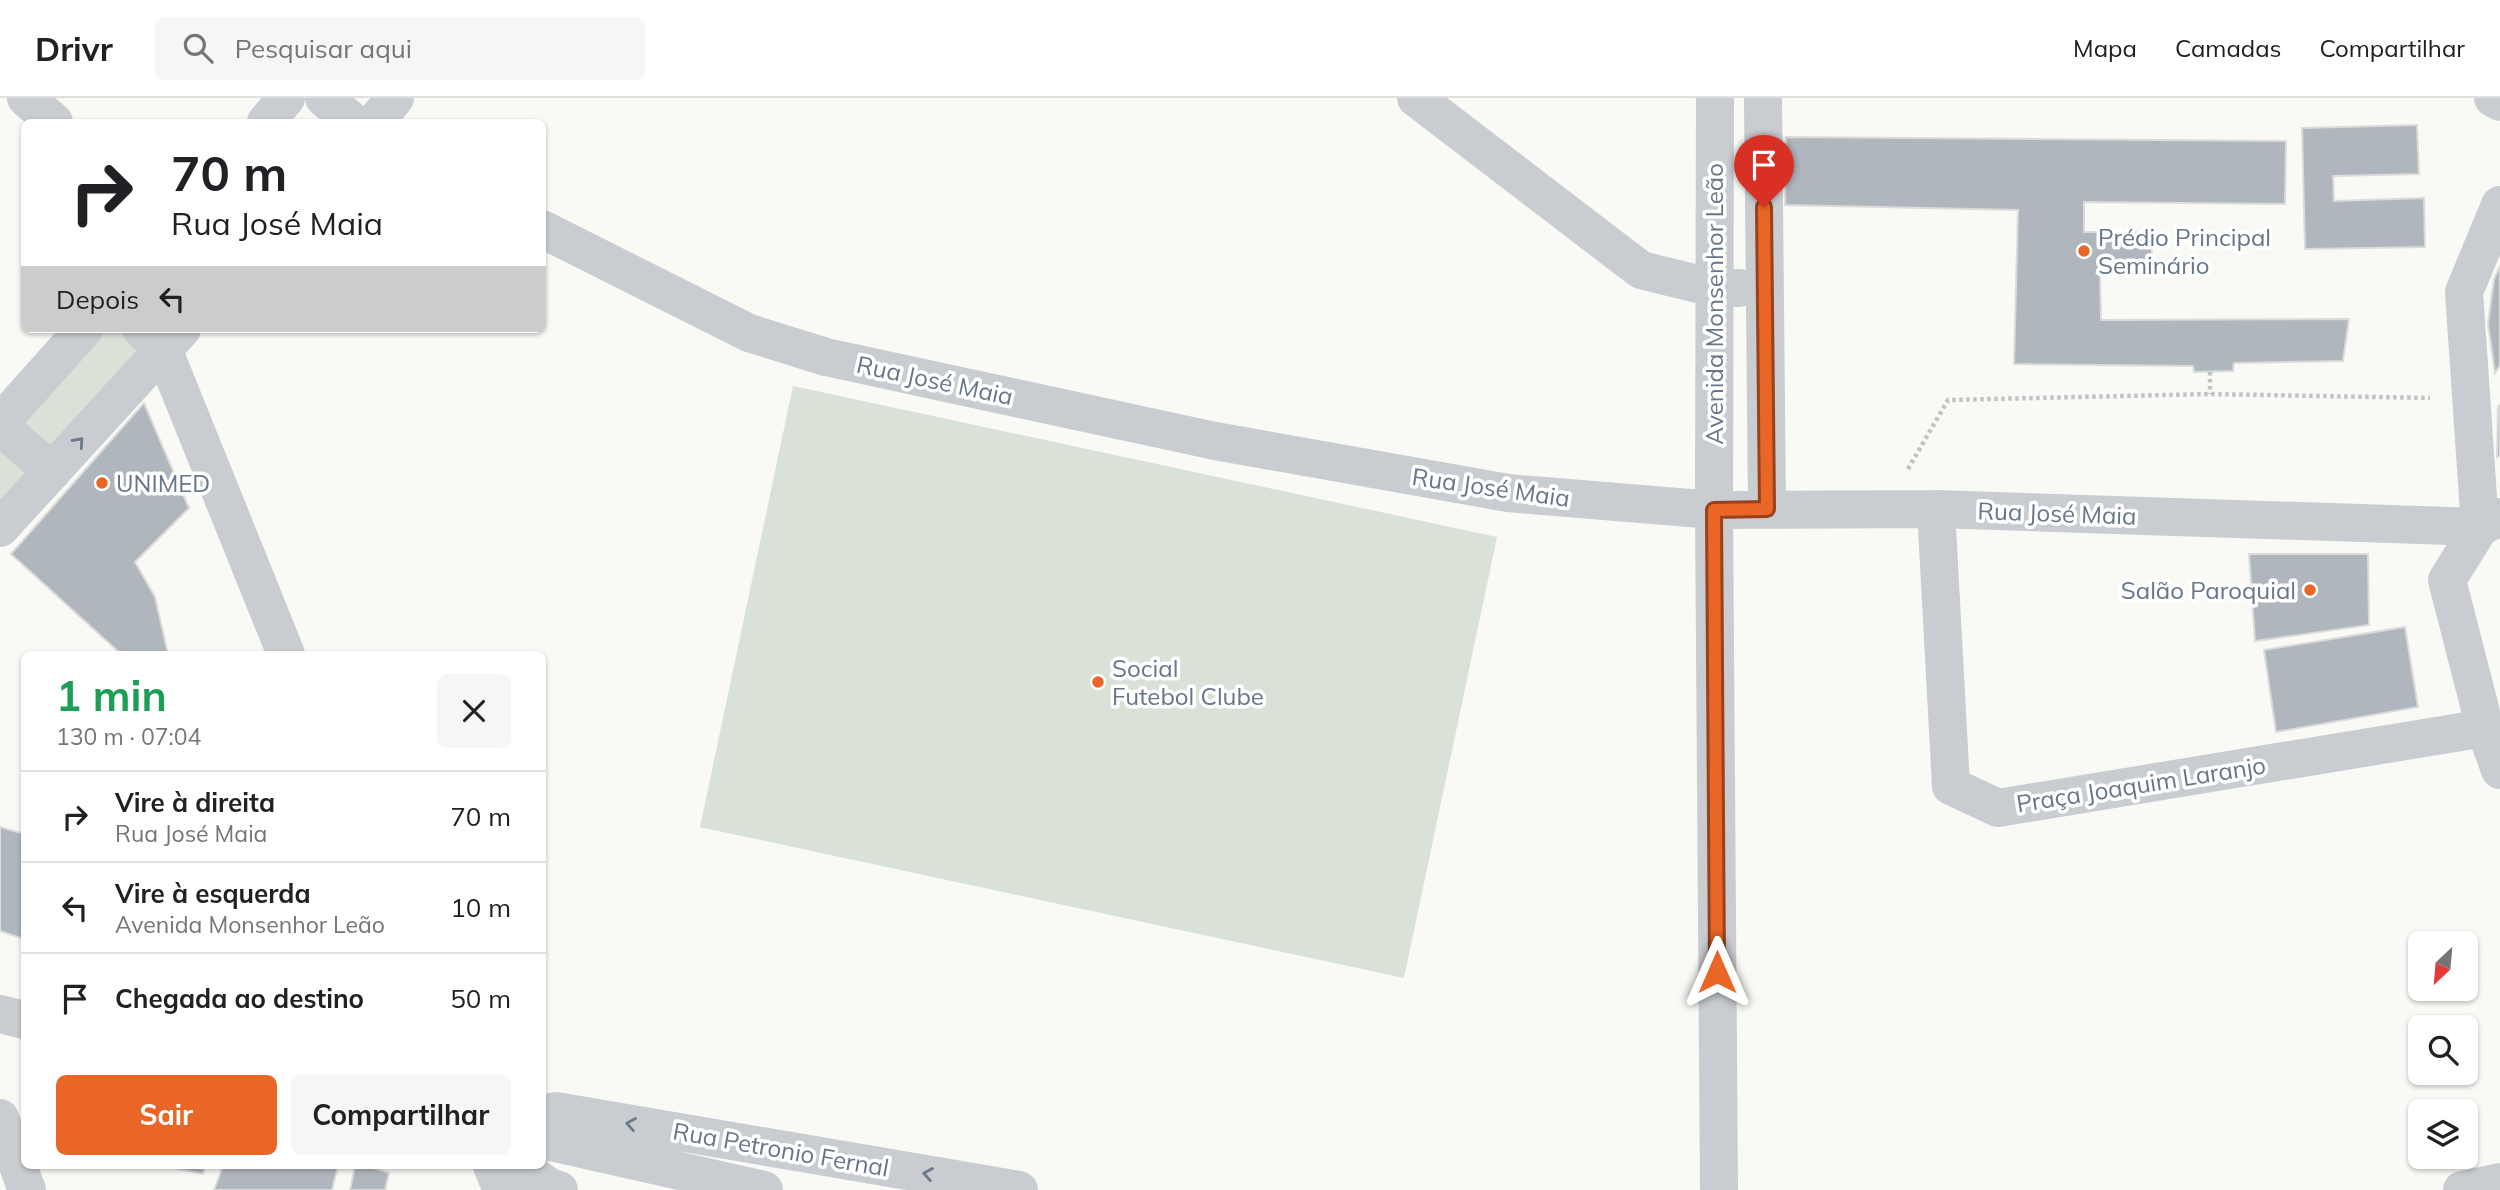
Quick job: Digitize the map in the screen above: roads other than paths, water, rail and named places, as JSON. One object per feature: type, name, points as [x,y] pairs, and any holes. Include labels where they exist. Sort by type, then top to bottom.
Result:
[{"type":"street","points":[[26,98],[50,119]]},
{"type":"street","points":[[268,119],[286,98]]},
{"type":"street","points":[[324,98],[349,119]]},
{"type":"street","points":[[378,119],[395,98]]},
{"type":"street","points":[[1416,98],[1641,270],[1714,288],[1764,288]]},
{"type":"street","name":"Avenida Monsenhor Leão","points":[[1715,98],[1714,510],[1719,1190]]},
{"type":"street","name":"Avenida Monsenhor Leão","points":[[1763,98],[1767,509]]},
{"type":"street","points":[[2493,98],[2500,102]]},
{"type":"street","points":[[2500,205],[2464,292],[2469,399],[2490,522],[2447,580],[2485,729],[2500,770]]},
{"type":"street","name":"Rua José Maia","points":[[546,231],[749,333],[826,357],[1215,441],[1494,491],[1714,510],[1885,508],[2490,522]]},
{"type":"street","points":[[52,472],[0,424],[80,333]]},
{"type":"street","points":[[0,528],[52,472],[162,336],[285,651]]},
{"type":"street","name":"Praça Joaquim Laranjo","points":[[1936,509],[1951,786],[1998,808],[2485,729]]},
{"type":"street","points":[[0,1014],[21,1019]]},
{"type":"street","name":"Rua Petronio Fernal","points":[[546,1113],[556,1111],[1019,1190]]},
{"type":"street","points":[[0,1118],[27,1190]]},
{"type":"street","name":"Rua Petronio Fernal","points":[[546,1141],[764,1190]]},
{"type":"street","points":[[493,1169],[502,1190]]},
{"type":"street","points":[[526,1169],[549,1187],[559,1190]]},
{"type":"street","points":[[2462,1190],[2500,1182]]},
{"type":"place","name":"Prédio Principal Seminário","points":[[2084,251]]},
{"type":"place","name":"UNIMED","points":[[102,483]]},
{"type":"place","name":"Salão Paroquial","points":[[2310,590]]},
{"type":"place","name":"Social Futebol Clube","points":[[1098,682]]}]
